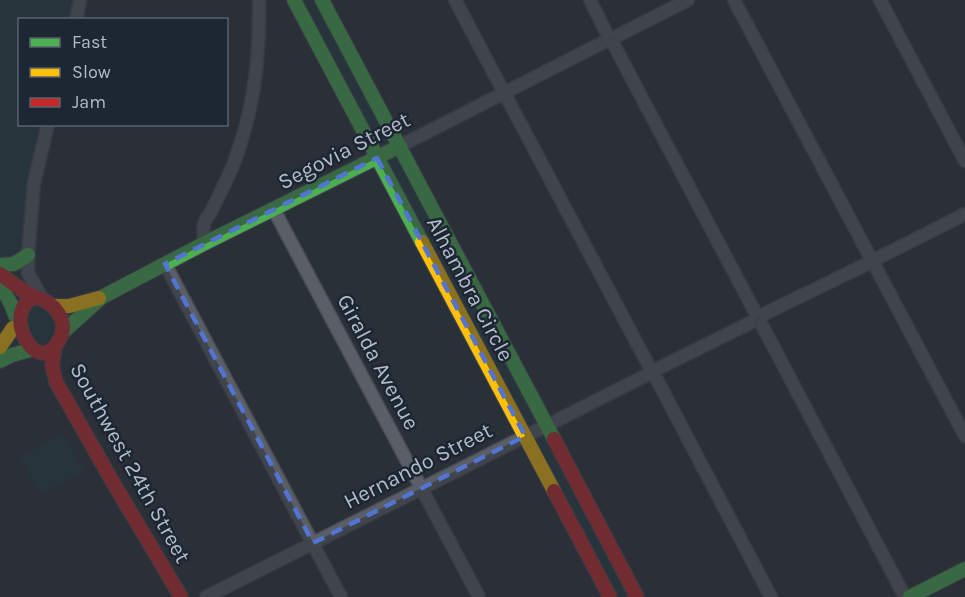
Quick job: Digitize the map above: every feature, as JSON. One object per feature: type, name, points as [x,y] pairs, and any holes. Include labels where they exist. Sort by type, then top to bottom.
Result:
[{"type":"street","points":[[76,18],[80,0]]},
{"type":"street","points":[[210,241],[210,214],[232,168],[251,107],[258,63],[258,0]]},
{"type":"street","name":"Alhambra Circle","points":[[294,0],[610,597]]},
{"type":"street","name":"Alhambra Circle","points":[[322,0],[637,597]]},
{"type":"street","points":[[455,0],[771,597]]},
{"type":"street","points":[[590,0],[905,597]]},
{"type":"street","name":"Segovia Street","points":[[55,306],[69,306],[102,297],[688,0]]},
{"type":"street","points":[[734,0],[965,436]]},
{"type":"street","points":[[880,0],[965,161]]},
{"type":"street","points":[[33,295],[28,273],[28,255],[34,183],[48,126]]},
{"type":"street","name":"Giralda Avenue","points":[[274,210],[478,597]]},
{"type":"street","name":"Hernando Street","points":[[206,597],[965,214]]},
{"type":"street","points":[[0,265],[14,264],[28,255]]},
{"type":"street","points":[[165,264],[341,597]]},
{"type":"street","points":[[28,273],[25,279],[33,295]]},
{"type":"street","points":[[0,274],[55,306],[60,315],[63,332],[55,348],[48,352],[35,352],[19,340],[16,316],[0,285]]},
{"type":"street","points":[[0,347],[4,344],[24,300],[33,295]]},
{"type":"street","name":"Segovia Street","points":[[63,332],[102,297]]},
{"type":"street","name":"Southwest 24th Street","points":[[55,348],[51,366],[56,382],[181,597]]},
{"type":"street","points":[[0,361],[30,350]]},
{"type":"street","points":[[910,597],[936,591],[965,569]]},
{"type":"highlighted area","points":[[377,158],[525,436],[313,543],[165,264]]},
{"type":"green space","points":[[0,0],[74,0],[70,18],[18,18],[18,126],[43,126],[30,180],[23,249],[17,258],[0,260]]},
{"type":"green space","points":[[297,0],[316,0],[392,142],[378,150]]},
{"type":"green space","points":[[398,154],[540,423],[528,430],[384,162]]},
{"type":"green space","points":[[34,306],[45,310],[51,317],[53,326],[47,341],[41,345],[34,342],[23,327],[27,310]]},
{"type":"green space","points":[[63,433],[84,470],[40,494],[20,457]]},
{"type":"green space","points":[[546,434],[632,597],[617,597],[532,441]]},
{"type":"traffic: fast","points":[[294,0],[422,242]]},
{"type":"traffic: fast","points":[[322,0],[554,439]]},
{"type":"traffic: fast","points":[[63,332],[102,297],[400,146]]},
{"type":"traffic: fast","points":[[0,265],[14,264],[28,255]]},
{"type":"traffic: fast","points":[[0,285],[15,315]]},
{"type":"traffic: fast","points":[[0,361],[30,350]]},
{"type":"traffic: fast","points":[[910,597],[965,569]]},
{"type":"traffic: slow","points":[[422,242],[554,491]]},
{"type":"traffic: slow","points":[[55,306],[69,306],[99,298]]},
{"type":"traffic: slow","points":[[0,347],[13,328]]},
{"type":"traffic: jam","points":[[0,274],[35,297]]},
{"type":"traffic: jam","points":[[35,297],[49,303],[54,308],[62,320],[63,327],[58,342],[49,351],[40,353],[32,348],[25,339],[21,327],[21,315],[25,304],[35,297]]},
{"type":"traffic: jam","points":[[55,348],[52,365],[56,382],[181,597]]},
{"type":"traffic: jam","points":[[554,439],[637,597]]},
{"type":"traffic: jam","points":[[554,491],[610,597]]}]
